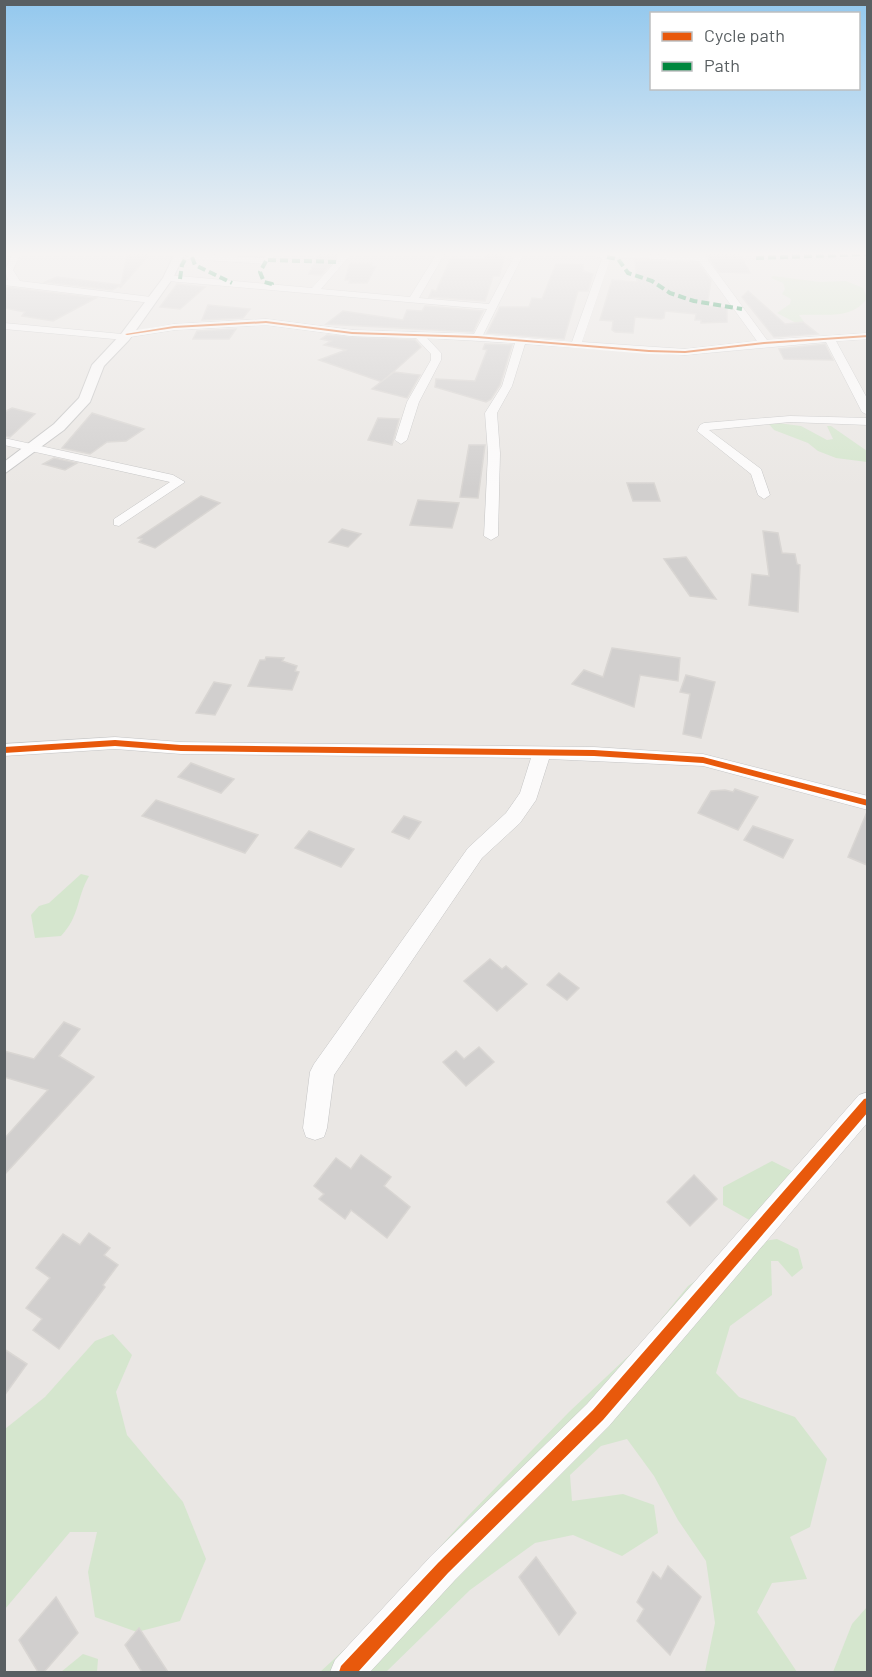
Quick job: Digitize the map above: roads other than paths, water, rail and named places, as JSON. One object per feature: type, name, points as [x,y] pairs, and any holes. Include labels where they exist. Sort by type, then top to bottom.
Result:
[{"type":"street","points":[[68,331],[126,336],[151,331]]},
{"type":"street","points":[[4,470],[59,427],[85,399],[98,365],[129,331]]},
{"type":"street","points":[[337,331],[420,337],[477,337],[685,352],[764,343],[867,336]]},
{"type":"street","points":[[477,337],[480,331]]},
{"type":"street","points":[[576,344],[581,331]]},
{"type":"street","points":[[755,331],[764,343]]},
{"type":"street","points":[[401,440],[413,402],[436,360],[436,353],[420,337]]},
{"type":"street","points":[[829,338],[867,412]]},
{"type":"street","points":[[491,536],[494,453],[491,413],[507,386],[521,340]]},
{"type":"street","points":[[764,495],[756,472],[703,431],[704,427],[790,420],[867,422]]},
{"type":"street","points":[[4,441],[35,446],[173,479],[178,483],[119,522]]},
{"type":"street","points":[[4,750],[116,743],[181,748],[594,753],[703,760],[867,803]]},
{"type":"street","points":[[315,1128],[322,1072],[475,853],[513,818],[529,795],[541,754]]},
{"type":"street","points":[[347,1672],[443,1568],[598,1415],[867,1103]]}]
